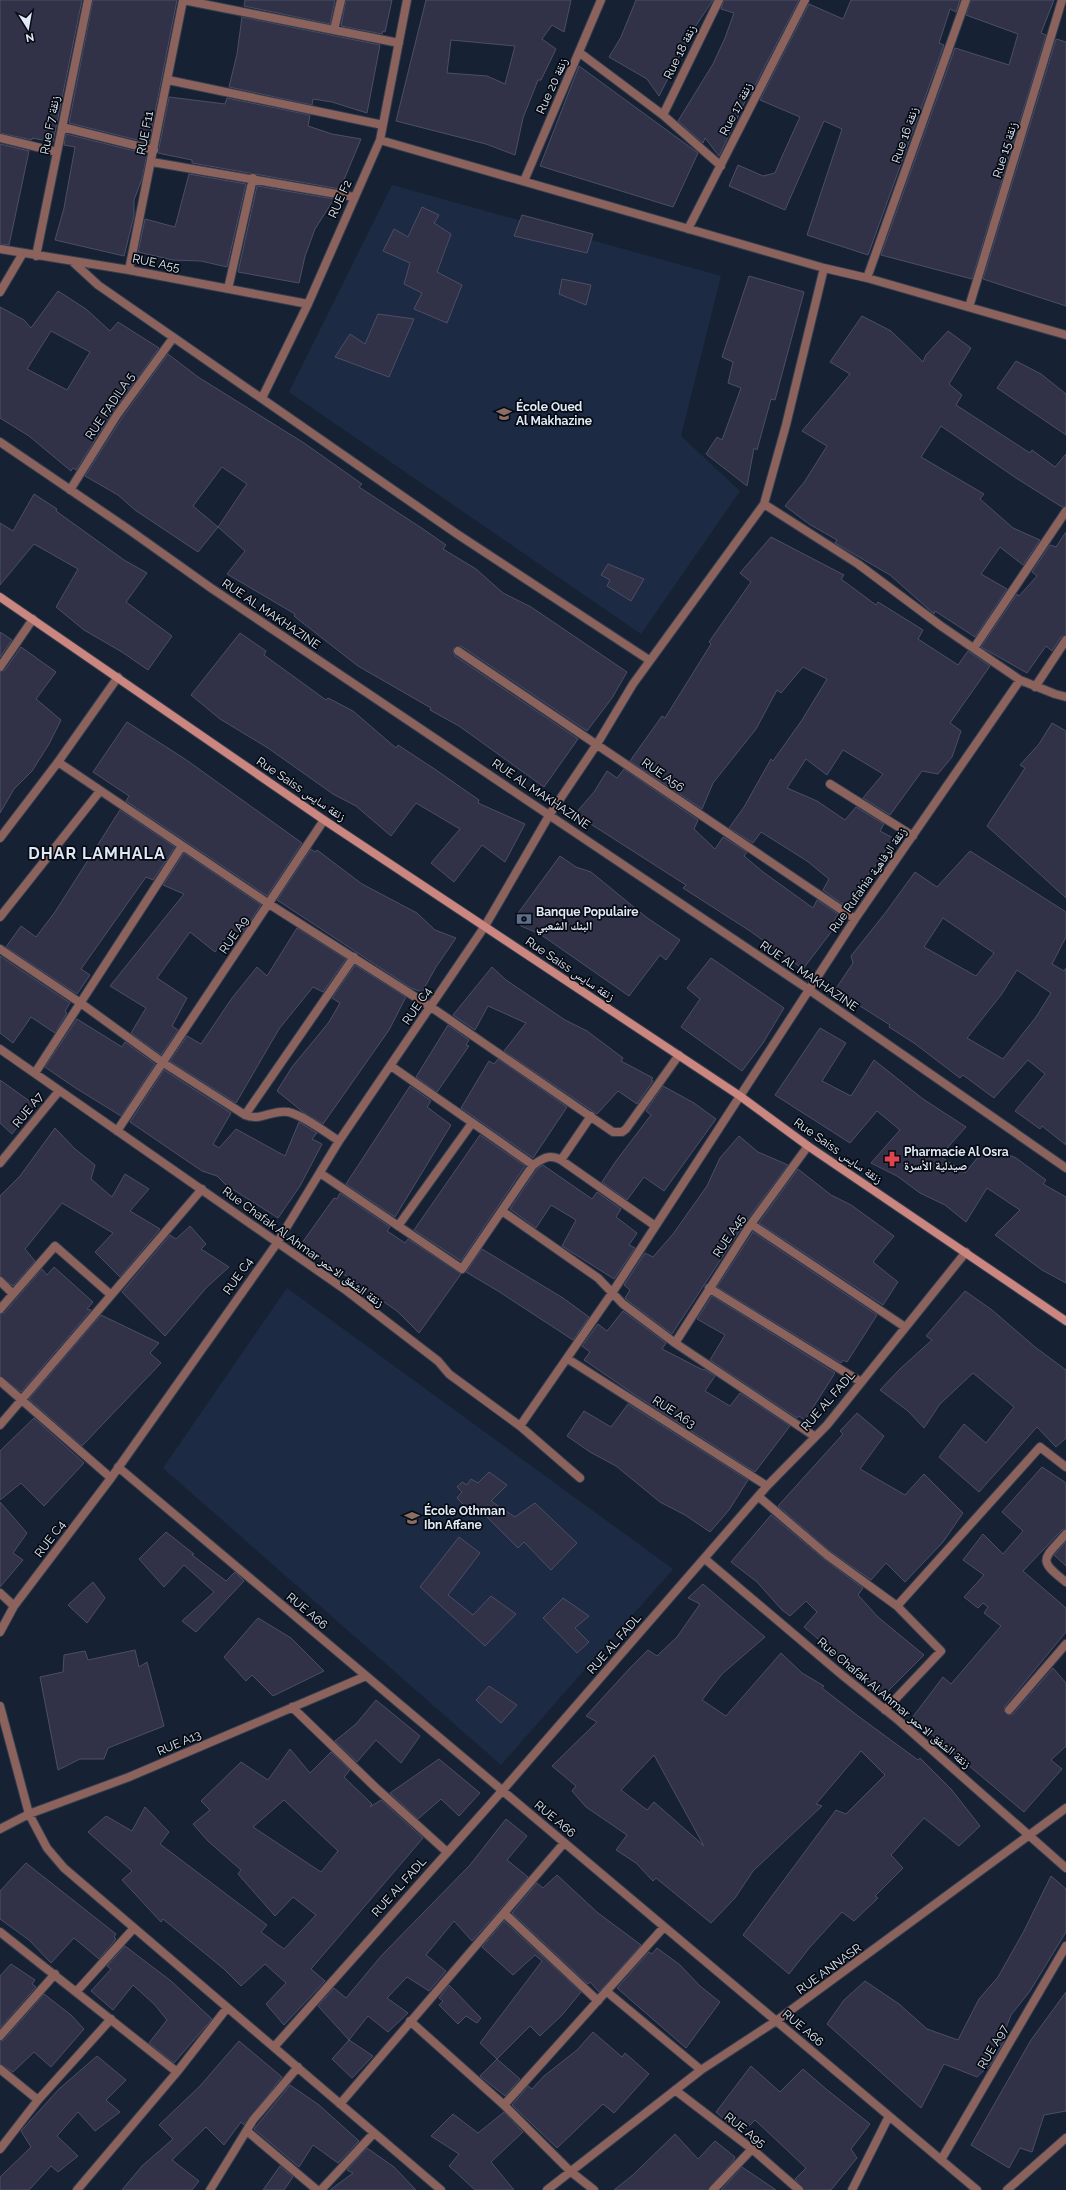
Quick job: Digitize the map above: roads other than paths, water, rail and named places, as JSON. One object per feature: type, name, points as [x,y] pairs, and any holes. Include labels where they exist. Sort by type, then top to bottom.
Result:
[{"type":"street","name":"Rue F7 زنقة","points":[[36,256],[88,0]]},
{"type":"street","points":[[183,0],[399,43]]},
{"type":"street","name":"RUE F11","points":[[129,270],[152,162],[183,0]]},
{"type":"street","points":[[334,30],[341,0]]},
{"type":"street","name":"RUE F2","points":[[262,398],[308,304],[380,140],[407,0]]},
{"type":"street","name":"Rue 20 زنقة","points":[[524,181],[580,53],[601,0]]},
{"type":"street","name":"Rue 18 زنقة","points":[[664,115],[719,0]]},
{"type":"street","name":"Rue 17 زنقة","points":[[688,229],[805,0]]},
{"type":"street","name":"Rue 16 زنقة","points":[[867,278],[966,0]]},
{"type":"street","name":"Rue 15 زنقة","points":[[969,307],[1062,0]]},
{"type":"street","points":[[580,53],[664,115],[721,166]]},
{"type":"street","points":[[168,80],[383,125]]},
{"type":"street","points":[[62,127],[154,150]]},
{"type":"street","points":[[0,138],[56,152]]},
{"type":"street","points":[[380,140],[824,268],[867,278],[1066,335]]},
{"type":"street","points":[[152,162],[254,178],[354,197]]},
{"type":"street","points":[[228,289],[254,178]]},
{"type":"street","name":"RUE A55","points":[[0,249],[129,270],[308,304]]},
{"type":"street","points":[[0,292],[23,253]]},
{"type":"street","points":[[73,262],[98,285],[457,534],[650,660]]},
{"type":"street","points":[[824,268],[786,425],[764,504],[858,564],[1020,680],[1035,687],[1066,697]]},
{"type":"street","name":"RUE FADILA 5","points":[[70,490],[117,415],[173,338]]},
{"type":"street","name":"RUE AL MAKHAZINE","points":[[0,442],[211,588],[550,814],[808,989],[1066,1168]]},
{"type":"street","name":"RUE C4","points":[[0,1632],[14,1606],[111,1478],[276,1243],[340,1141],[484,926],[550,814],[597,744],[650,660],[764,504]]},
{"type":"street","points":[[974,648],[1066,511]]},
{"type":"street","name":"Rue Saiss زنقة سايس","points":[[0,597],[324,820],[740,1096],[808,1146],[1066,1321]]},
{"type":"street","points":[[0,667],[34,619]]},
{"type":"street","points":[[1035,687],[1066,640]]},
{"type":"street","name":"RUE A56","points":[[458,651],[855,919]]},
{"type":"street","points":[[1,835],[58,762],[118,678]]},
{"type":"street","name":"Rue Rufahia زنقة الرفاهية","points":[[520,1426],[568,1359],[612,1293],[654,1225],[740,1096],[808,989],[1020,680]]},
{"type":"street","points":[[58,762],[269,904],[431,1007],[613,1132],[622,1132],[626,1129],[679,1055]]},
{"type":"street","points":[[830,784],[913,836]]},
{"type":"street","points":[[0,916],[100,791]]},
{"type":"street","name":"RUE A9","points":[[117,1131],[324,820]]},
{"type":"street","points":[[35,1073],[82,1004],[182,846]]},
{"type":"street","points":[[0,949],[82,1004],[162,1062],[245,1115],[256,1118],[278,1111],[294,1113],[340,1141]]},
{"type":"street","points":[[245,1115],[354,957]]},
{"type":"street","name":"Rue Chafak Al Ahmar زنقة الشفق الاحمر","points":[[0,1049],[202,1189],[276,1243],[347,1291],[438,1361],[449,1374],[520,1426],[580,1478]]},
{"type":"street","points":[[391,1066],[472,1124],[533,1165]]},
{"type":"street","name":"RUE A7","points":[[0,1163],[59,1091]]},
{"type":"street","points":[[561,1160],[591,1116]]},
{"type":"street","points":[[398,1226],[472,1124]]},
{"type":"street","name":"RUE A45","points":[[675,1343],[750,1224],[808,1146]]},
{"type":"street","points":[[320,1173],[462,1269],[533,1165],[547,1156],[553,1156],[561,1160],[654,1225]]},
{"type":"street","points":[[0,1425],[110,1294],[202,1189]]},
{"type":"street","points":[[502,1211],[598,1278],[623,1304],[675,1343],[814,1436]]},
{"type":"street","points":[[750,1224],[905,1327]]},
{"type":"street","points":[[0,1309],[55,1246],[110,1294]]},
{"type":"street","name":"RUE AL FADL","points":[[274,2047],[502,1791],[767,1486],[814,1436],[827,1425],[966,1252]]},
{"type":"street","points":[[0,1281],[14,1294]]},
{"type":"street","points":[[710,1288],[861,1382]]},
{"type":"street","name":"RUE A63","points":[[568,1359],[767,1486]]},
{"type":"street","points":[[0,1381],[111,1478]]},
{"type":"street","points":[[897,1606],[1040,1447],[1066,1467]]},
{"type":"street","name":"RUE A66","points":[[118,1467],[977,2190]]},
{"type":"street","points":[[759,1497],[827,1555],[897,1606],[941,1651],[886,1710]]},
{"type":"street","points":[[1066,1534],[1046,1557],[1045,1564],[1048,1569],[1066,1582]]},
{"type":"street","name":"Rue Chafak Al Ahmar زنقة الشفق الاحمر","points":[[705,1559],[886,1710],[1066,1868]]},
{"type":"street","points":[[0,1593],[14,1606]]},
{"type":"street","points":[[1009,1710],[1066,1644]]},
{"type":"street","name":"RUE A13","points":[[0,1829],[28,1814],[129,1777],[366,1676]]},
{"type":"street","points":[[0,1706],[28,1814],[47,1848],[64,1868],[442,2190]]},
{"type":"street","points":[[292,1707],[376,1788],[447,1852]]},
{"type":"street","name":"RUE ANNASR","points":[[547,2190],[701,2070],[776,2021],[1066,1808]]},
{"type":"street","points":[[340,2104],[410,2021],[505,1914],[564,1842]]},
{"type":"street","points":[[505,1914],[598,2001]]},
{"type":"street","points":[[504,2105],[664,1927]]},
{"type":"street","points":[[76,1992],[134,1928]]},
{"type":"street","points":[[0,1932],[177,2072]]},
{"type":"street","name":"RUE A97","points":[[941,2160],[1066,1946]]},
{"type":"street","points":[[0,2036],[55,1974]]},
{"type":"street","points":[[606,1991],[701,2070]]},
{"type":"street","points":[[77,2190],[177,2072],[227,2008]]},
{"type":"street","points":[[0,2149],[38,2100],[111,2019]]},
{"type":"street","points":[[410,2021],[504,2105],[570,2171],[594,2190]]},
{"type":"street","points":[[210,2190],[253,2120],[298,2067]]},
{"type":"street","points":[[0,2069],[38,2100]]},
{"type":"street","name":"RUE A95","points":[[675,2090],[752,2149],[799,2190]]},
{"type":"street","points":[[852,2190],[889,2116]]},
{"type":"street","points":[[247,2131],[317,2190]]},
{"type":"street","points":[[321,2190],[374,2133]]},
{"type":"street","points":[[1006,2190],[1066,2138]]},
{"type":"street","points":[[713,2190],[752,2149]]},
{"type":"place","name":"École Oued Al Makhazine","points":[[504,414]]},
{"type":"place","name":"Banque Populaire البنك الشعبي","points":[[524,919]]},
{"type":"place","name":"Pharmacie Al Osra صيدلية الأسرة","points":[[892,1159]]},
{"type":"place","name":"École Othman Ibn Affane","points":[[412,1518]]},
{"type":"district","name":"DHAR LAMHALA","points":[[97,853]]}]
